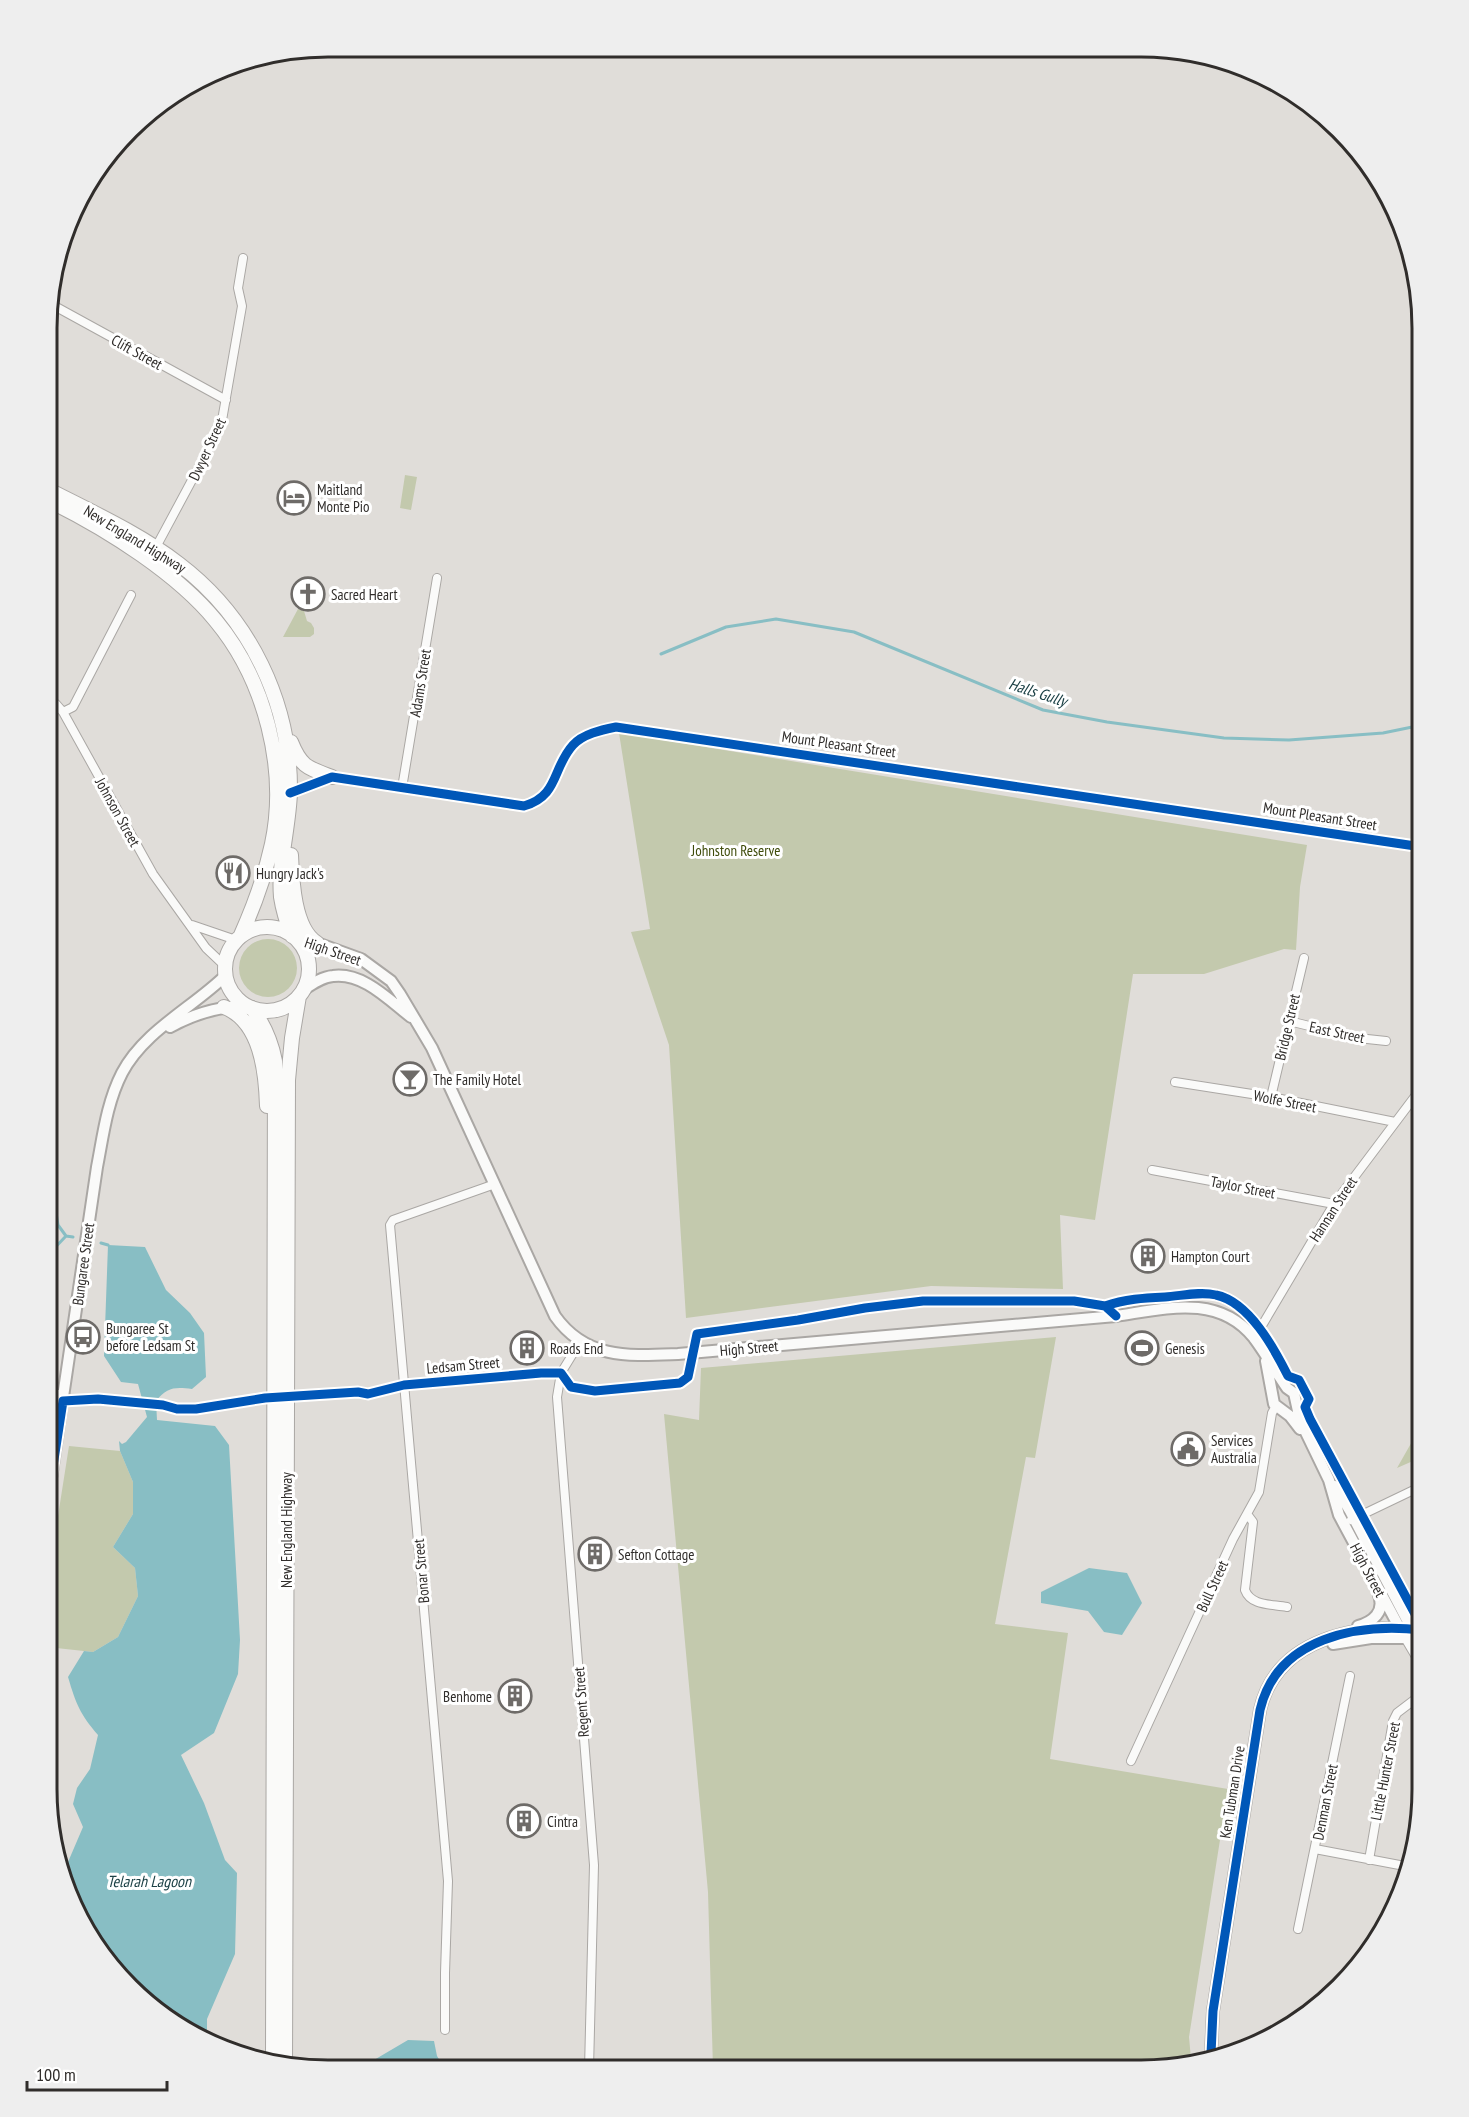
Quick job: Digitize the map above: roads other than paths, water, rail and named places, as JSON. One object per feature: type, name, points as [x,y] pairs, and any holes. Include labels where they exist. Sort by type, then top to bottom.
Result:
[{"type":"highway","name":"New England Highway","points":[[57,495],[152,555],[183,585],[225,632],[251,678],[265,716],[274,758],[275,821],[265,871],[238,938]]},
{"type":"highway","name":"New England Highway","points":[[57,504],[152,555],[178,562],[217,598],[238,624],[264,667],[281,715],[288,756],[290,793],[281,874],[281,897],[294,938]]},
{"type":"highway","points":[[281,715],[298,759],[308,768],[332,777]]},
{"type":"highway","points":[[287,817],[291,872],[300,920],[308,938],[317,943]]},
{"type":"highway","points":[[266,928],[283,931],[294,938],[304,949],[308,962],[308,979],[292,1004],[282,1008],[262,1010],[249,1007],[233,993],[225,971],[229,953],[238,938],[249,931],[266,928]]},
{"type":"highway","name":"New England Highway","points":[[285,2057],[288,1080],[292,1038],[301,993]]},
{"type":"highway","points":[[224,1007],[240,1015],[247,1023],[258,1050],[267,1093],[268,1125],[276,1159]]},
{"type":"highway","name":"New England Highway","points":[[249,1007],[264,1025],[272,1043],[275,1061],[273,2055]]},
{"type":"main road","name":"High Street","points":[[294,938],[317,943],[361,959],[377,969],[395,987],[432,1048],[555,1316],[568,1332],[589,1347],[609,1353],[678,1354],[1194,1307],[1221,1314],[1242,1327],[1254,1339],[1287,1388]]},
{"type":"main road","name":"Bungaree Street","points":[[57,1436],[97,1167],[106,1122],[122,1073],[153,1036],[225,971]]},
{"type":"main road","name":"High Street","points":[[301,993],[326,978],[347,976],[374,988],[414,1019]]},
{"type":"main road","name":"Bungaree Street","points":[[153,1036],[198,1014],[224,1007],[249,1007]]},
{"type":"main road","name":"High Street","points":[[1265,1354],[1277,1405],[1307,1436]]},
{"type":"main road","points":[[1287,1388],[1296,1395],[1296,1404],[1290,1409],[1277,1405],[1278,1390],[1287,1388]]},
{"type":"main road","name":"High Street","points":[[1296,1404],[1307,1436],[1349,1521],[1374,1582],[1412,1633]]},
{"type":"main road","name":"High Street","points":[[1349,1521],[1412,1632]]},
{"type":"main road","points":[[1316,1643],[1335,1633],[1372,1622],[1380,1612],[1381,1606],[1374,1582]]},
{"type":"main road","name":"Ken Tubman Drive","points":[[1211,2051],[1213,2011],[1260,1710],[1268,1686],[1273,1676],[1288,1660],[1316,1643],[1352,1632],[1412,1636]]},
{"type":"main road","points":[[1273,1676],[1304,1654],[1329,1645],[1371,1638],[1412,1636]]},
{"type":"street","name":"Dwyer Street","points":[[152,555],[221,426],[242,306],[238,288],[243,258]]},
{"type":"street","name":"Clift Street","points":[[58,308],[226,400]]},
{"type":"street","name":"Adams Street","points":[[402,788],[437,578]]},
{"type":"street","points":[[63,712],[74,707],[131,595]]},
{"type":"street","name":"Johnson Street","points":[[57,705],[63,712],[153,874],[225,971]]},
{"type":"street","name":"Mount Pleasant Street","points":[[290,793],[332,777],[524,806],[542,799],[574,744],[601,730],[616,727],[1412,846]]},
{"type":"street","points":[[190,924],[238,938]]},
{"type":"street","name":"Bridge Street","points":[[1271,1097],[1304,958]]},
{"type":"street","name":"East Street","points":[[1289,1021],[1358,1038],[1386,1041]]},
{"type":"street","name":"Wolfe Street","points":[[1175,1082],[1271,1097],[1395,1122]]},
{"type":"street","name":"Hannan Street","points":[[1254,1339],[1334,1204],[1412,1100]]},
{"type":"street","name":"Taylor Street","points":[[1152,1170],[1334,1204]]},
{"type":"street","name":"Bonar Street","points":[[446,2030],[448,1881],[390,1225],[393,1220],[495,1184]]},
{"type":"street","name":"Regent Street","points":[[580,1342],[561,1373],[557,1397],[594,1865],[589,2060]]},
{"type":"street","name":"Ledsam Street","points":[[368,1394],[404,1385],[561,1373]]},
{"type":"street","points":[[57,1394],[63,1395]]},
{"type":"street","name":"Bull Street","points":[[1131,1761],[1233,1539],[1259,1492],[1272,1413],[1277,1405]]},
{"type":"street","points":[[1349,1521],[1412,1491]]},
{"type":"street","points":[[1247,1514],[1253,1522],[1245,1590],[1248,1598],[1254,1602],[1287,1607]]},
{"type":"street","name":"Denman Street","points":[[1298,1929],[1350,1676]]},
{"type":"street","name":"Little Hunter Street","points":[[1369,1860],[1391,1727],[1397,1713],[1412,1702]]},
{"type":"street","points":[[1315,1849],[1401,1865]]},
{"type":"water","name":"Telarah Lagoon","points":[[108,1245],[145,1247],[166,1290],[190,1313],[204,1333],[206,1377],[192,1389],[176,1388],[164,1393],[156,1401],[157,1420],[215,1426],[229,1445],[240,1640],[238,1674],[214,1733],[181,1755],[204,1803],[225,1860],[237,1873],[235,1954],[207,2019],[207,2032],[163,2004],[124,1968],[93,1924],[67,1864],[83,1827],[73,1804],[77,1788],[90,1769],[98,1735],[79,1708],[68,1677],[84,1651],[93,1652],[118,1637],[138,1596],[135,1568],[113,1547],[133,1514],[133,1482],[120,1451],[119,1441],[122,1444],[126,1442],[147,1417],[138,1384],[121,1382],[104,1356]]},
{"type":"water","points":[[1089,1568],[1127,1573],[1142,1603],[1122,1635],[1104,1632],[1088,1611],[1041,1603],[1041,1592]]},
{"type":"water","points":[[408,2040],[434,2041],[439,2060],[374,2060]]},
{"type":"waterway","name":"Halls Gully","points":[[661,654],[726,627],[776,619],[854,632],[1043,710],[1107,722],[1224,738],[1289,740],[1383,733],[1412,727]]},
{"type":"waterway","points":[[57,1219],[58,1225],[66,1236],[73,1237]]},
{"type":"waterway","points":[[57,1245],[66,1236]]},
{"type":"waterway","points":[[101,1243],[108,1245]]},
{"type":"place","name":"Maitland Monte Pio","points":[[294,498]]},
{"type":"place","name":"Sacred Heart","points":[[308,594]]},
{"type":"place","name":"Hungry Jack's","points":[[233,873]]},
{"type":"place","name":"The Family Hotel","points":[[410,1079]]},
{"type":"place","name":"Hampton Court","points":[[1148,1256]]},
{"type":"place","name":"Bungaree St before Ledsam St","points":[[83,1337]]},
{"type":"place","name":"Roads End","points":[[527,1348]]},
{"type":"place","name":"Genesis","points":[[1142,1348]]},
{"type":"place","name":"Services Australia","points":[[1188,1449]]},
{"type":"place","name":"Sefton Cottage","points":[[595,1554]]},
{"type":"place","name":"Benhome","points":[[515,1696]]},
{"type":"place","name":"Cintra","points":[[524,1821]]},
{"type":"park label","name":"Johnston Reserve","points":[[736,850]]}]
